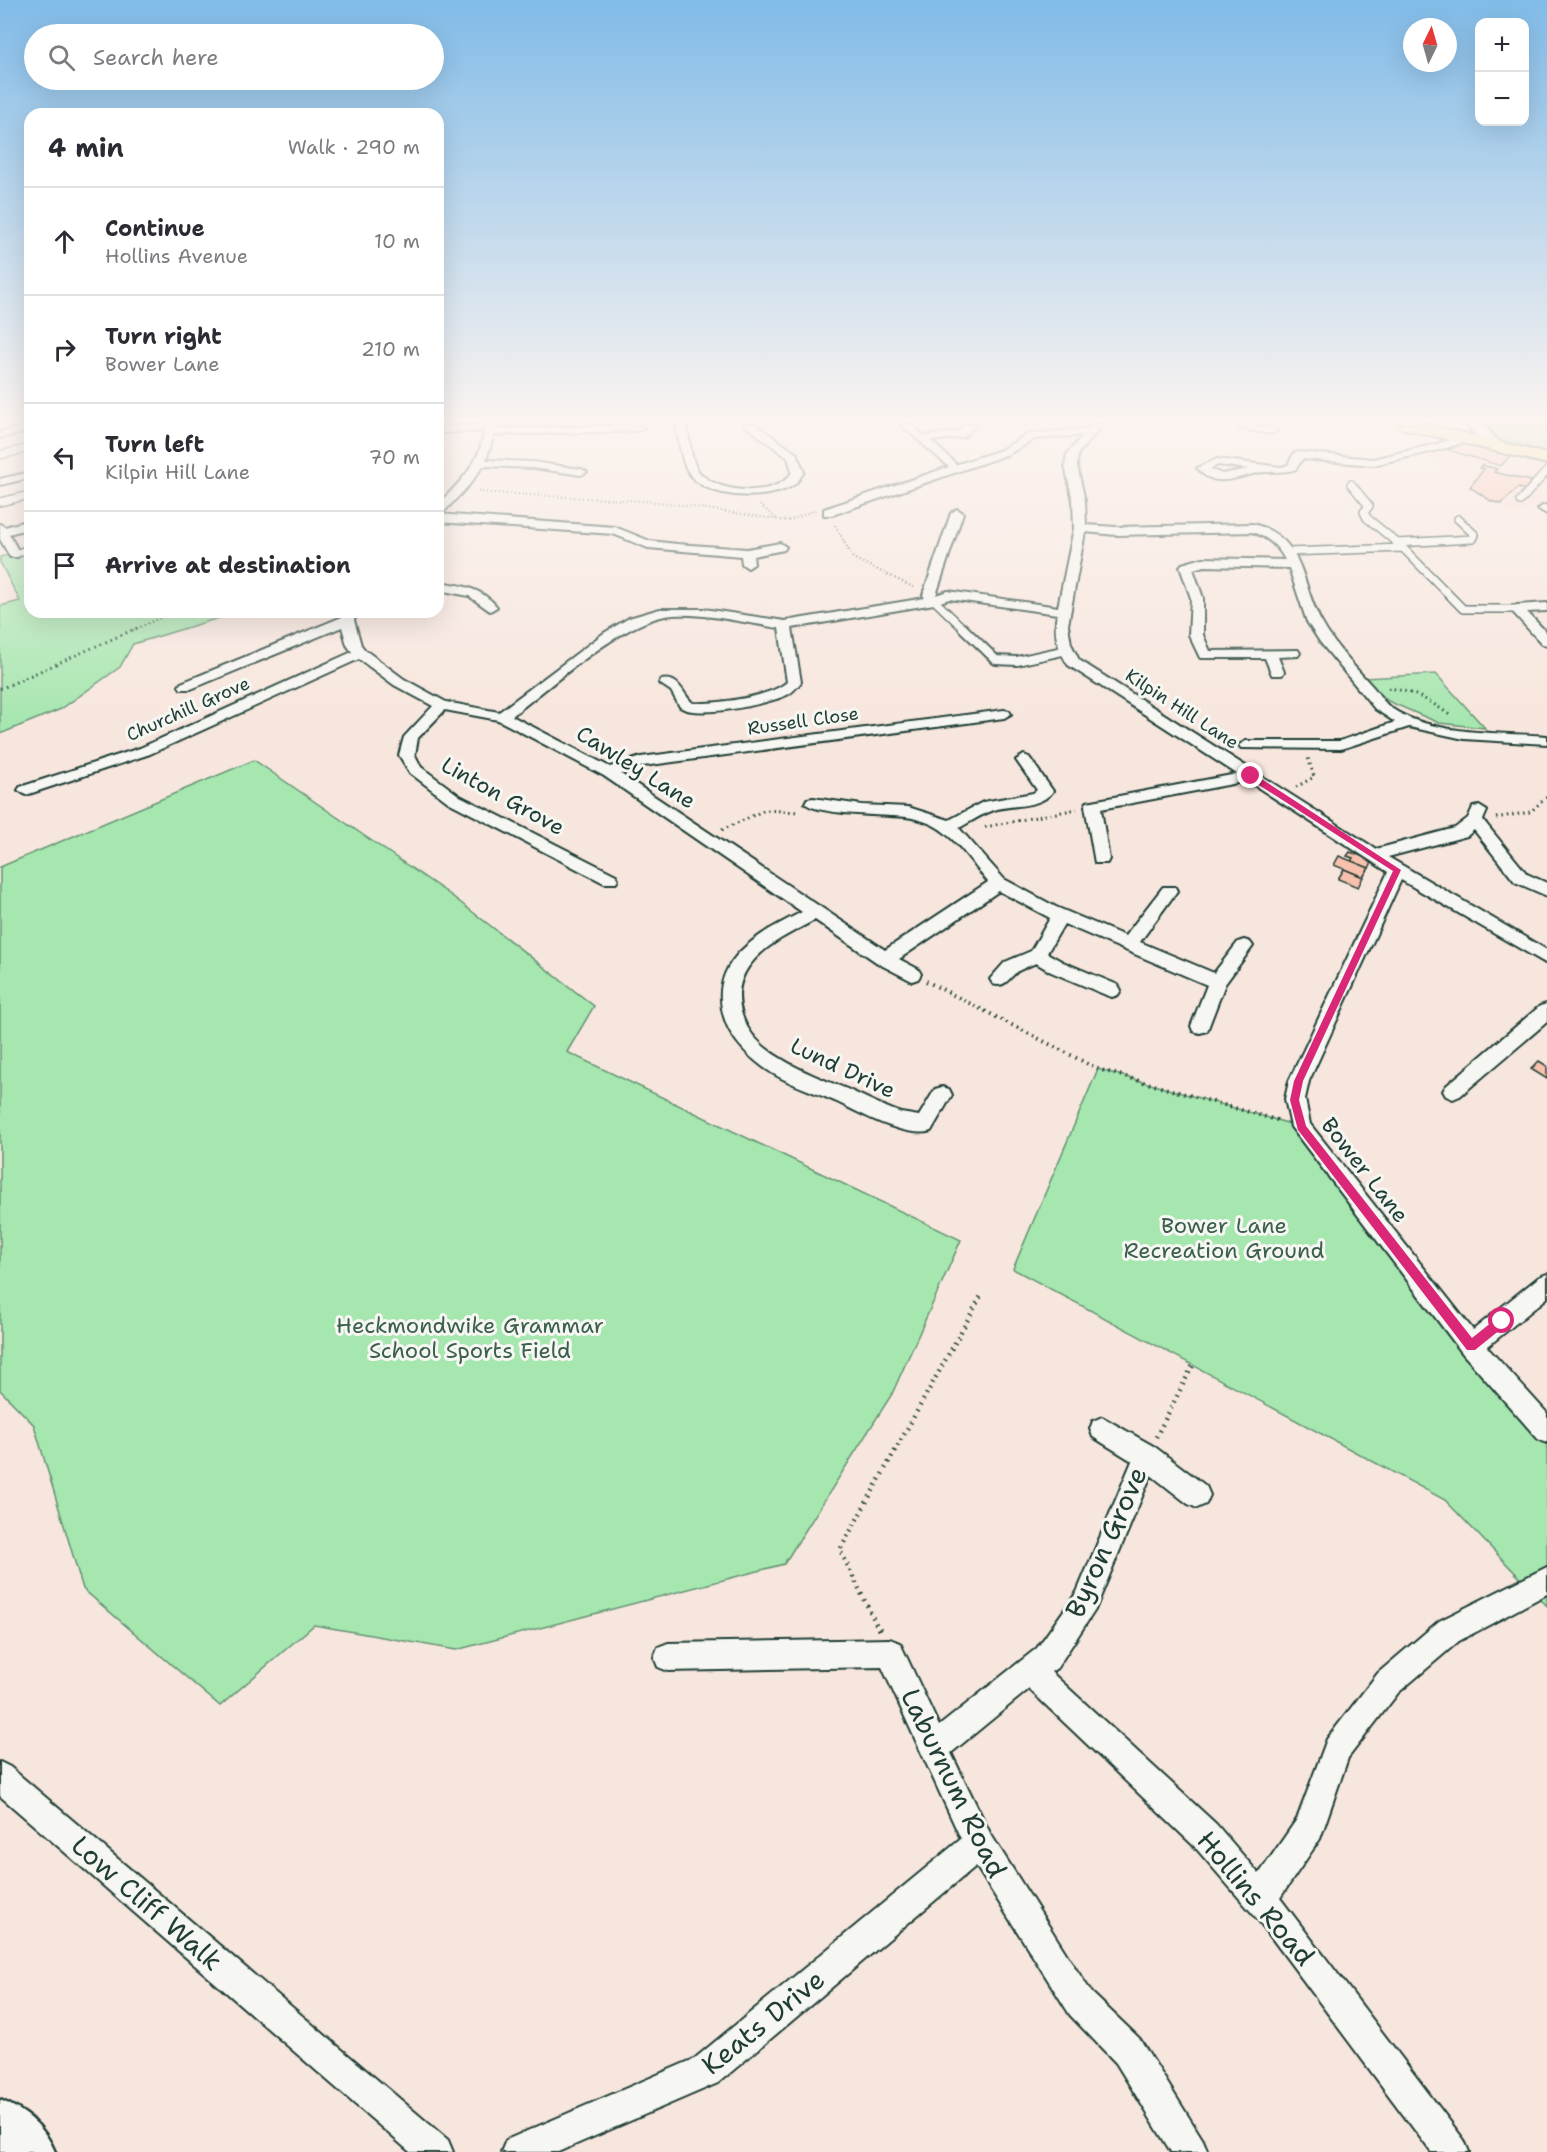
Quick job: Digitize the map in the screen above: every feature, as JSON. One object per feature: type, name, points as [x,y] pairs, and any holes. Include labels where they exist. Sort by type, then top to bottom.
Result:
[{"type":"main road","points":[[0,2125],[30,2152]]},
{"type":"street","points":[[526,524],[615,531],[657,545],[748,558],[780,547]]},
{"type":"street","points":[[932,597],[954,524]]},
{"type":"street","points":[[1067,650],[1061,625],[1062,611],[1080,524]]},
{"type":"street","points":[[14,554],[1,530],[24,525]]},
{"type":"street","points":[[1080,528],[1116,531],[1253,528],[1267,531],[1278,539],[1290,558],[1315,624],[1353,675],[1384,710],[1409,722],[1444,730],[1547,740]]},
{"type":"street","points":[[1290,558],[1203,562],[1186,567],[1197,598],[1196,635],[1207,660],[1293,653]]},
{"type":"street","points":[[444,587],[461,588],[490,600]]},
{"type":"street","points":[[502,717],[609,636],[634,621],[665,612],[704,613],[785,625],[813,622],[948,595],[1062,611]]},
{"type":"street","points":[[1516,609],[1547,607]]},
{"type":"street","points":[[1516,609],[1547,641]]},
{"type":"street","points":[[186,686],[344,618]]},
{"type":"street","points":[[349,618],[354,645],[360,653]]},
{"type":"street","points":[[666,683],[677,689],[679,697],[687,706],[697,708],[780,693],[789,689],[794,682],[785,625]]},
{"type":"street","name":"Kilpin Hill Lane","points":[[1067,650],[1072,662],[1397,870],[1547,958]]},
{"type":"street","name":"Cawley Lane","points":[[360,653],[399,682],[442,705],[502,717],[609,772],[885,959],[912,974]]},
{"type":"street","name":"Churchill Grove","points":[[26,790],[145,751],[360,653]]},
{"type":"street","points":[[1270,654],[1277,672]]},
{"type":"street","name":"Linton Grove","points":[[442,705],[411,737],[406,754],[415,771],[454,799],[610,879]]},
{"type":"street","name":"Russell Close","points":[[609,772],[641,762],[1004,714]]},
{"type":"street","points":[[1246,745],[1341,745],[1409,722]]},
{"type":"street","points":[[952,830],[989,806],[1038,797],[1045,791],[1024,760]]},
{"type":"street","points":[[1101,859],[1093,806],[1251,776]]},
{"type":"street","points":[[813,803],[862,810],[908,812],[952,830],[998,883],[1060,915],[1217,982]]},
{"type":"street","points":[[1374,855],[1461,832],[1477,816],[1521,878],[1547,890]]},
{"type":"street","name":"Bower Lane","points":[[1397,870],[1299,1081],[1294,1100],[1301,1127],[1471,1346],[1547,1431]]},
{"type":"street","points":[[885,959],[998,883]]},
{"type":"street","points":[[1128,945],[1169,891]]},
{"type":"street","name":"Lund Drive","points":[[816,912],[773,934],[734,972],[728,993],[733,1021],[752,1048],[792,1076],[923,1131],[942,1095]]},
{"type":"street","points":[[999,979],[1011,967],[1037,955],[1060,915]]},
{"type":"street","points":[[1200,1026],[1217,982],[1244,946]]},
{"type":"street","points":[[1037,955],[1057,967],[1112,990]]},
{"type":"street","points":[[1453,1091],[1547,1011]]},
{"type":"street","points":[[1471,1346],[1547,1284]]},
{"type":"street","name":"Byron Grove","points":[[1102,1429],[1146,1456],[1197,1495]]},
{"type":"street","name":"Byron Grove","points":[[935,1748],[1047,1658],[1086,1601],[1146,1456]]},
{"type":"street","points":[[1260,1900],[1309,1828],[1337,1749],[1388,1683],[1449,1631],[1547,1580]]},
{"type":"street","points":[[668,1657],[890,1653]]},
{"type":"street","name":"Laburnum Road","points":[[890,1653],[978,1844],[1081,2004],[1128,2051],[1191,2152]]},
{"type":"street","name":"Hollins Road","points":[[1030,1671],[1205,1835],[1260,1900],[1452,2152]]},
{"type":"street","name":"Low Cliff Walk","points":[[0,1777],[295,2028],[436,2152]]},
{"type":"street","name":"Keats Drive","points":[[518,2152],[706,2071],[978,1844]]},
{"type":"lane","points":[[1373,524],[1397,543],[1463,609],[1516,609]]},
{"type":"lane","points":[[1397,543],[1473,539],[1475,535],[1465,524]]},
{"type":"lane","points":[[1290,558],[1403,549]]},
{"type":"lane","points":[[14,554],[24,551]]},
{"type":"lane","points":[[932,597],[996,660],[1017,661],[1067,650]]},
{"type":"path","points":[[835,524],[853,558],[932,597]]},
{"type":"path","points":[[0,689],[160,618]]},
{"type":"path","points":[[1365,686],[1403,690],[1429,700],[1452,717],[1485,728],[1491,735]]},
{"type":"path","points":[[1282,796],[1314,777],[1309,759],[1295,745]]},
{"type":"path","points":[[1477,816],[1530,812],[1547,796]]},
{"type":"path","points":[[952,830],[1093,806]]},
{"type":"path","points":[[912,974],[1098,1069],[1301,1127]]},
{"type":"path","points":[[890,1653],[840,1550],[982,1294]]},
{"type":"path","points":[[1146,1456],[1193,1365]]},
{"type":"green space","points":[[24,551],[24,618],[219,618],[133,644],[120,667],[61,709],[0,734],[0,606],[20,601],[0,562],[0,557]]},
{"type":"green space","points":[[1436,674],[1485,728],[1439,723],[1388,701],[1365,678]]},
{"type":"green space","name":"Heckmondwike Grammar School Sports Field","points":[[254,760],[452,896],[594,1006],[567,1052],[961,1240],[892,1394],[784,1564],[456,1650],[314,1625],[220,1706],[83,1589],[34,1425],[0,1390],[0,867]]},
{"type":"green space","name":"Bower Lane Recreation Ground","points":[[1098,1069],[1301,1127],[1547,1431],[1547,1606],[1445,1500],[1013,1269]]},
{"type":"building","points":[[1350,852],[1373,860],[1369,868],[1351,861],[1353,858],[1347,856]]},
{"type":"building","points":[[1339,856],[1369,868],[1363,877],[1334,865]]},
{"type":"building","points":[[1344,869],[1363,877],[1358,887],[1338,879]]},
{"type":"building","points":[[1539,1061],[1547,1066],[1547,1079],[1531,1069]]},
{"type":"route","points":[[1251,776],[1397,870],[1299,1081],[1294,1100],[1301,1127],[1471,1346],[1502,1321]]}]
